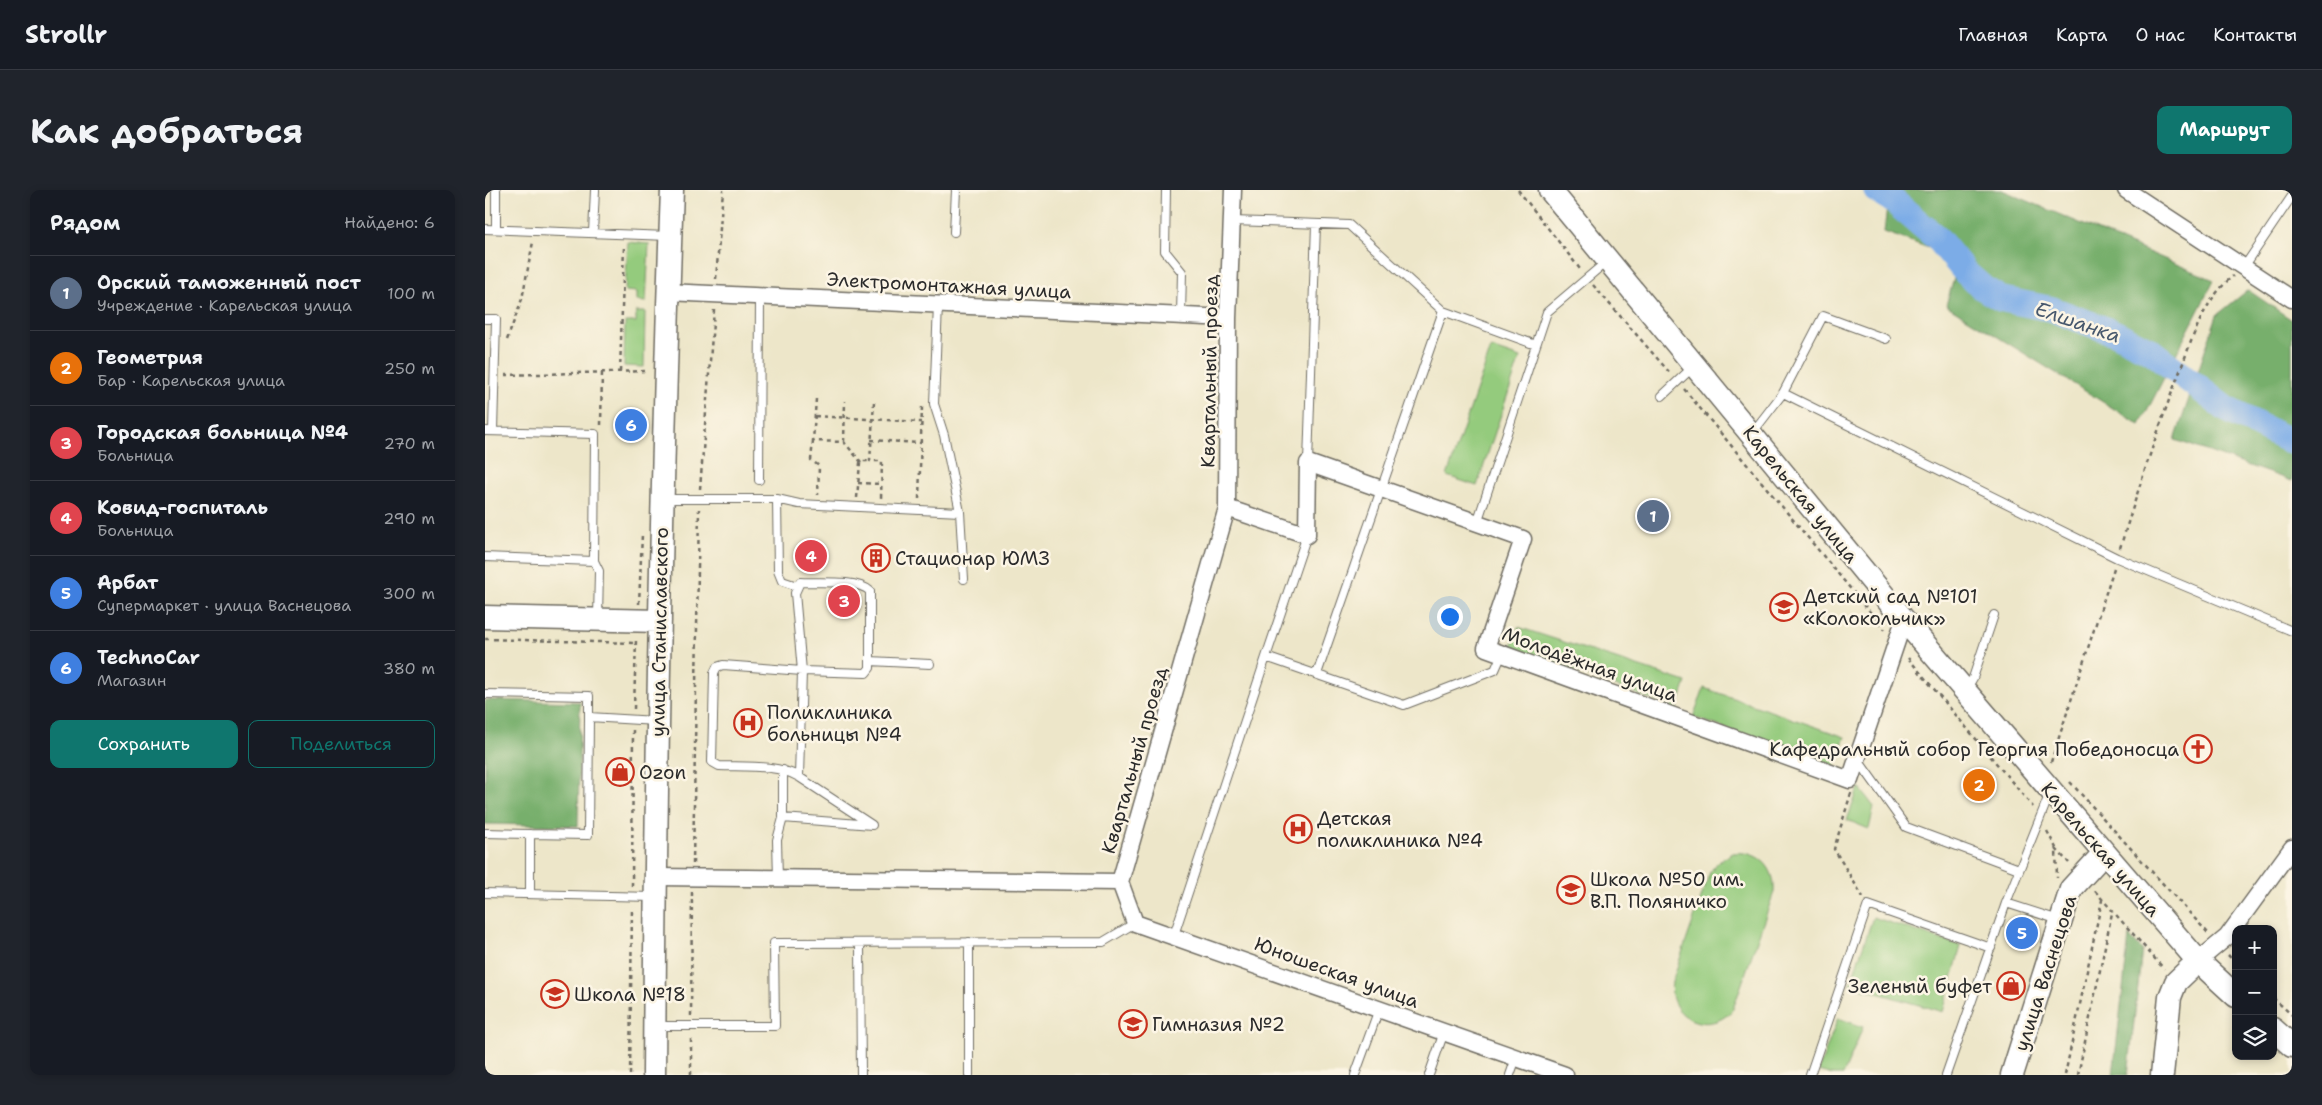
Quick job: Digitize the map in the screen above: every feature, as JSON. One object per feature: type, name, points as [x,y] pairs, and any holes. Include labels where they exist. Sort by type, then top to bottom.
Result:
[{"type":"street","name":"улица Станиславского","points":[[654,1075],[657,721],[667,292],[672,190]]},
{"type":"street","name":"Квартальный проезд","points":[[656,887],[693,878],[1120,882],[1227,508],[1228,318],[1233,190]]},
{"type":"street","name":"Карельская улица","points":[[1550,190],[1904,620],[1965,691],[2057,783],[2104,853],[2198,961],[2232,992]]},
{"type":"street","points":[[2126,190],[2292,299]]},
{"type":"street","name":"Электромонтажная улица","points":[[667,292],[1228,318]]},
{"type":"street","points":[[1227,508],[1307,535],[1309,463]]},
{"type":"street","name":"Молодёжная улица","points":[[1309,463],[1523,539],[1486,648],[1850,780]]},
{"type":"street","points":[[485,617],[660,622]]},
{"type":"street","points":[[1850,780],[1904,620]]},
{"type":"street","points":[[2162,1075],[2170,997],[2176,982],[2227,937],[2292,848]]},
{"type":"street","name":"улица Васнецова","points":[[2012,1075],[2071,889],[2104,853]]},
{"type":"street","points":[[1120,882],[1135,923]]},
{"type":"street","name":"Юношеская улица","points":[[1135,923],[1174,935],[1565,1075]]},
{"type":"street","points":[[2277,1033],[2292,1046]]},
{"type":"lane","points":[[496,190],[496,229]]},
{"type":"lane","points":[[593,233],[595,190]]},
{"type":"lane","points":[[954,232],[956,190]]},
{"type":"lane","points":[[1166,190],[1165,251],[1182,272],[1181,315]]},
{"type":"lane","points":[[2243,267],[2292,196]]},
{"type":"lane","points":[[1232,221],[1349,225],[1443,312],[1536,344]]},
{"type":"lane","points":[[1309,463],[1316,224]]},
{"type":"lane","points":[[485,229],[671,236]]},
{"type":"lane","points":[[1477,523],[1547,312],[1607,260]]},
{"type":"lane","points":[[759,480],[760,297]]},
{"type":"lane","points":[[938,305],[934,404],[944,435],[960,512],[964,578]]},
{"type":"lane","points":[[1317,674],[1443,312]]},
{"type":"lane","points":[[1751,434],[1783,393],[1823,316],[1886,339]]},
{"type":"lane","points":[[485,319],[496,320],[495,375],[489,431],[595,434],[594,561],[599,571],[598,620]]},
{"type":"lane","points":[[1662,396],[1695,366]]},
{"type":"lane","points":[[1783,393],[2117,558],[2292,631]]},
{"type":"lane","points":[[663,499],[777,499],[799,504],[960,512]]},
{"type":"lane","points":[[777,499],[779,571],[782,581],[797,586]]},
{"type":"lane","points":[[1174,935],[1265,656],[1307,535]]},
{"type":"lane","points":[[485,557],[594,561]]},
{"type":"lane","points":[[783,818],[872,825],[799,777],[783,770],[719,766],[712,762],[714,673],[717,668],[723,665],[802,670],[866,673],[870,668],[870,591],[865,587],[855,584],[800,582],[797,586],[795,593],[802,670],[799,777]]},
{"type":"lane","points":[[1965,691],[1973,678],[1994,615]]},
{"type":"lane","points":[[1265,656],[1404,705],[1495,670],[1502,654]]},
{"type":"lane","points":[[870,661],[930,664]]},
{"type":"lane","points":[[485,694],[589,696],[588,835],[485,833]]},
{"type":"lane","points":[[589,717],[657,721]]},
{"type":"lane","points":[[1857,759],[1907,827],[2019,869]]},
{"type":"lane","points":[[778,879],[777,840],[783,818],[783,770]]},
{"type":"lane","points":[[1947,1075],[2006,903],[2040,816],[2057,783]]},
{"type":"lane","points":[[529,894],[530,834]]},
{"type":"lane","points":[[485,893],[529,894],[656,887]]},
{"type":"lane","points":[[2006,903],[2061,921]]},
{"type":"lane","points":[[1810,1075],[1868,905],[1991,948]]},
{"type":"lane","points":[[655,1026],[775,1026],[775,943],[1103,942],[1135,923]]},
{"type":"lane","points":[[860,942],[861,1075]]},
{"type":"lane","points":[[969,942],[969,1075]]},
{"type":"lane","points":[[1355,1075],[1379,1008]]},
{"type":"lane","points":[[1429,1075],[1445,1032]]},
{"type":"lane","points":[[1510,1075],[1516,1058]]},
{"type":"path","points":[[691,1075],[699,499],[723,190]]},
{"type":"path","points":[[1518,190],[1587,278],[1678,382],[2040,816],[2056,848],[2176,982]]},
{"type":"path","points":[[507,342],[522,299],[535,231]]},
{"type":"path","points":[[620,372],[624,234]]},
{"type":"path","points":[[2209,933],[2057,783],[2051,761],[2156,432],[2202,314],[2221,286],[2243,267]]},
{"type":"path","points":[[495,375],[648,371]]},
{"type":"path","points":[[595,434],[600,432],[602,372]]},
{"type":"path","points":[[816,398],[811,460],[819,466],[818,505]]},
{"type":"path","points":[[845,401],[844,442],[861,462],[856,507]]},
{"type":"path","points":[[870,461],[873,402]]},
{"type":"path","points":[[919,510],[923,403]]},
{"type":"path","points":[[815,416],[921,422]]},
{"type":"path","points":[[871,440],[921,443]]},
{"type":"path","points":[[813,441],[844,442]]},
{"type":"path","points":[[861,462],[882,462],[880,508]]},
{"type":"path","points":[[858,483],[881,484]]},
{"type":"path","points":[[485,639],[635,643]]},
{"type":"path","points":[[2051,761],[2057,768]]},
{"type":"path","points":[[1850,780],[1852,791],[1834,849],[1868,905]]},
{"type":"path","points":[[2056,848],[2057,888]]},
{"type":"path","points":[[2065,1075],[2103,900]]},
{"type":"path","points":[[2078,1075],[2113,912]]},
{"type":"path","points":[[2228,955],[2232,960]]},
{"type":"path","points":[[2277,1002],[2292,1015]]},
{"type":"green space","points":[[1889,190],[2002,190],[2214,280],[2140,425],[1946,305],[1960,259],[1884,232]]},
{"type":"green space","points":[[628,242],[649,244],[646,302],[637,301],[637,292],[625,291]]},
{"type":"green space","points":[[2248,290],[2292,320],[2292,481],[2175,440],[2217,315]]},
{"type":"green space","points":[[636,312],[645,312],[644,367],[624,366],[625,322],[636,322]]},
{"type":"green space","points":[[1491,348],[1520,358],[1477,486],[1447,476]]},
{"type":"green space","points":[[1518,627],[1686,682],[1677,709],[1511,647]]},
{"type":"green space","points":[[1704,688],[1845,737],[1834,767],[1693,717]]},
{"type":"green space","points":[[485,700],[580,702],[578,826],[485,824]]},
{"type":"green space","points":[[1859,787],[1874,807],[1869,829],[1847,820]]},
{"type":"green space","points":[[1733,853],[1750,854],[1764,862],[1772,875],[1774,892],[1733,1009],[1724,1017],[1713,1022],[1702,1023],[1692,1020],[1676,1006],[1672,995],[1672,982],[1710,872],[1718,862]]},
{"type":"green space","points":[[1873,917],[1961,946],[1943,1012],[1850,985]]},
{"type":"green space","points":[[2129,936],[2142,950],[2128,1075],[2113,1075]]},
{"type":"green space","points":[[1838,1018],[1863,1027],[1843,1075],[1833,1075],[1818,1071]]},
{"type":"waterway","name":"Елшанка","points":[[1876,190],[1891,199],[1939,240],[1966,273],[1983,288],[2001,299],[2051,309],[2115,333],[2151,351],[2226,409],[2292,442]]},
{"type":"place","name":"TechnoCar","points":[[631,425]]},
{"type":"place","name":"Орский таможенный пост","points":[[1653,516]]},
{"type":"place","name":"Ковид-госпиталь","points":[[811,556]]},
{"type":"place","name":"Стационар ЮМЗ","points":[[876,558]]},
{"type":"place","name":"Городская больница №4","points":[[844,601]]},
{"type":"place","name":"Детский сад №101 «Колокольчик»","points":[[1784,607]]},
{"type":"place","name":"Поликлиника больницы №4","points":[[748,723]]},
{"type":"place","name":"Кафедральный собор Георгия Победоносца","points":[[2198,749]]},
{"type":"place","name":"Ozon","points":[[620,772]]},
{"type":"place","name":"Геометрия","points":[[1979,785]]},
{"type":"place","name":"Детская поликлиника №4","points":[[1298,829]]},
{"type":"place","name":"Школа №50 им. В.П. Поляничко","points":[[1571,890]]},
{"type":"place","name":"Арбат","points":[[2022,933]]},
{"type":"place","name":"Зеленый буфет","points":[[2011,986]]},
{"type":"place","name":"Школа №18","points":[[555,994]]},
{"type":"place","name":"Гимназия №2","points":[[1133,1024]]}]
